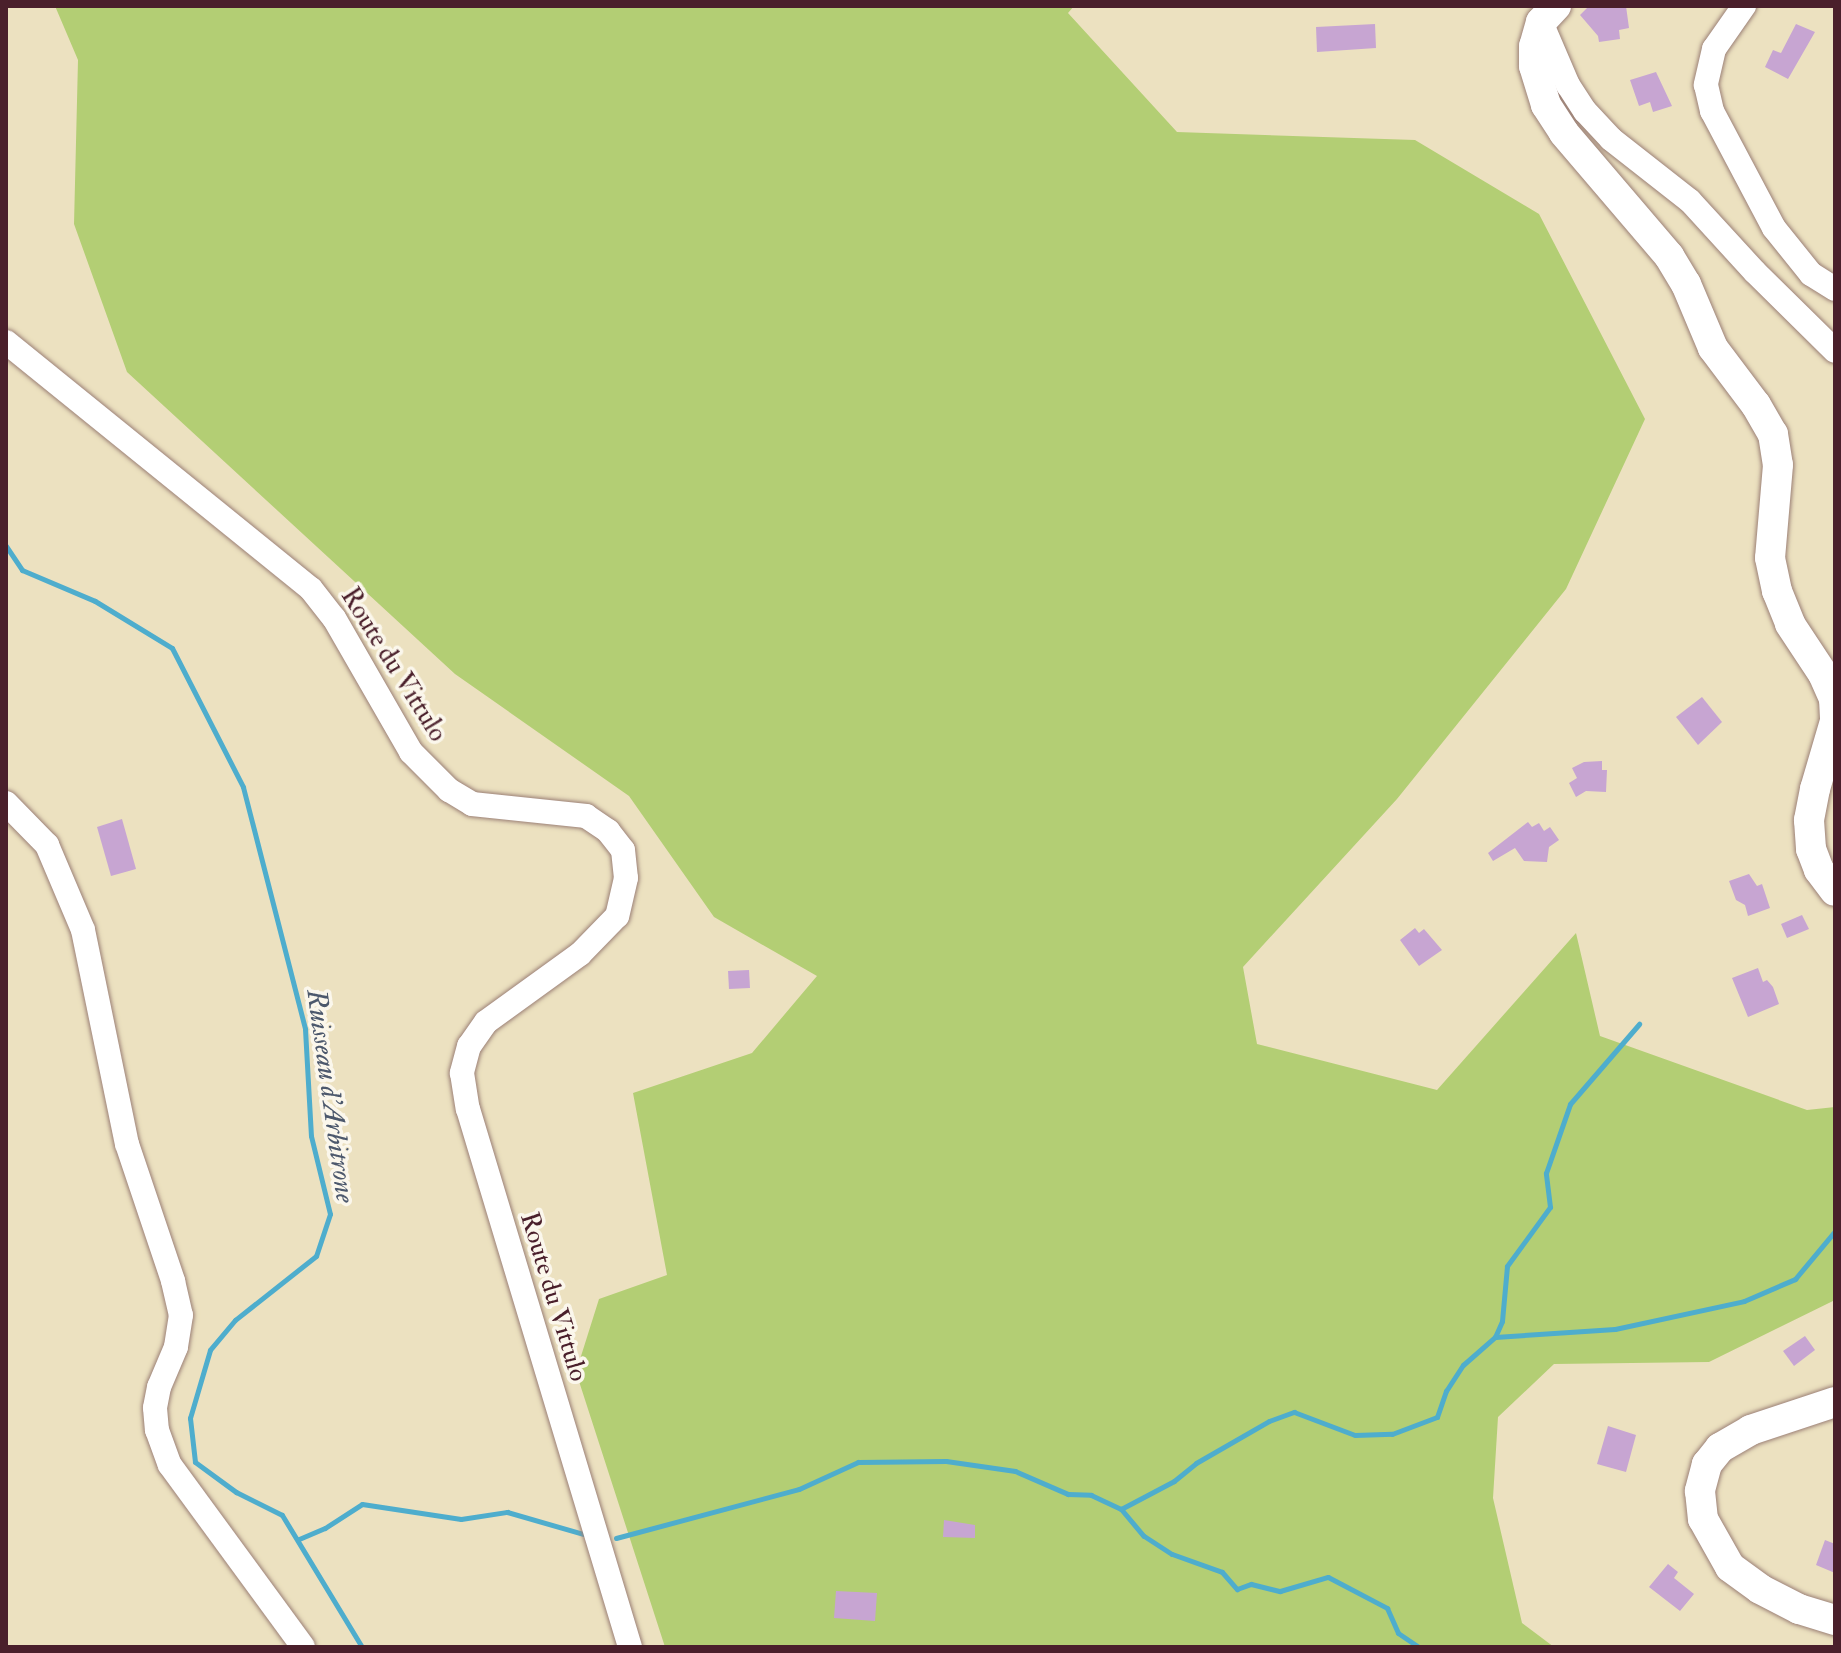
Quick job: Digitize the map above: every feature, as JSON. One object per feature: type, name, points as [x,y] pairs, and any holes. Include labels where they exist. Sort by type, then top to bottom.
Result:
[{"type":"main road","points":[[1549,14],[1534,46],[1534,66],[1546,105],[1584,157],[1669,256],[1713,348],[1756,405],[1773,434],[1778,465],[1770,558],[1777,591],[1790,624],[1823,674],[1834,699],[1835,721],[1809,820],[1811,849],[1819,870],[1835,891]]},
{"type":"main road","points":[[1835,1402],[1751,1430],[1720,1448],[1707,1464],[1700,1491],[1703,1519],[1730,1567],[1760,1589],[1835,1620]]},
{"type":"street","points":[[1744,6],[1714,49],[1706,85],[1712,111],[1774,228],[1811,274],[1835,289]]},
{"type":"street","points":[[1549,14],[1568,85],[1585,111],[1611,139],[1690,201],[1835,351]]},
{"type":"street","name":"Route du Vittulo","points":[[6,342],[311,589],[334,618],[411,752],[449,790],[472,804],[586,816],[608,831],[623,850],[626,878],[617,916],[580,954],[486,1022],[469,1046],[462,1073],[472,1124],[630,1647]]},
{"type":"street","points":[[6,803],[47,845],[83,930],[127,1144],[173,1281],[181,1315],[176,1347],[159,1387],[155,1408],[157,1430],[170,1465],[303,1647]]},
{"type":"green space","points":[[55,6],[1074,6],[1068,13],[1177,132],[1415,140],[1539,214],[1645,419],[1566,589],[1397,799],[1243,967],[1257,1044],[1437,1090],[1576,933],[1600,1036],[1807,1110],[1835,1107],[1835,1300],[1709,1362],[1554,1364],[1498,1417],[1493,1498],[1522,1623],[1554,1647],[665,1647],[576,1372],[599,1299],[667,1275],[633,1093],[752,1053],[817,976],[714,917],[629,796],[455,674],[127,372],[74,224],[78,60]]},
{"type":"building","points":[[1589,6],[1626,6],[1629,28],[1619,30],[1620,39],[1599,42],[1598,36],[1580,15]]},
{"type":"building","points":[[1375,24],[1376,48],[1317,52],[1316,27]]},
{"type":"building","points":[[1796,24],[1815,32],[1788,79],[1765,67],[1773,50],[1781,53]]},
{"type":"building","points":[[1656,72],[1672,106],[1653,112],[1650,102],[1639,106],[1630,80]]},
{"type":"building","points":[[1702,697],[1722,722],[1698,745],[1676,717]]},
{"type":"building","points":[[1602,761],[1602,770],[1607,770],[1606,792],[1586,791],[1576,797],[1569,783],[1577,778],[1572,768],[1584,762]]},
{"type":"building","points":[[122,819],[136,869],[111,876],[97,827]]},
{"type":"building","points":[[1528,822],[1532,827],[1539,823],[1544,831],[1550,827],[1559,840],[1549,847],[1547,862],[1524,861],[1515,848],[1493,861],[1488,853]]},
{"type":"building","points":[[1749,874],[1757,886],[1762,884],[1770,908],[1748,916],[1745,905],[1736,900],[1729,881]]},
{"type":"building","points":[[1802,915],[1809,929],[1787,938],[1781,924]]},
{"type":"building","points":[[1415,928],[1419,933],[1424,929],[1442,950],[1419,966],[1400,940]]},
{"type":"building","points":[[1758,968],[1763,982],[1767,980],[1773,987],[1779,1004],[1748,1017],[1732,978]]},
{"type":"building","points":[[749,970],[750,988],[729,989],[728,971]]},
{"type":"building","points":[[1805,1336],[1815,1350],[1794,1366],[1783,1351]]},
{"type":"building","points":[[1608,1426],[1636,1435],[1626,1472],[1597,1464]]},
{"type":"building","points":[[944,1520],[975,1525],[975,1538],[943,1537]]},
{"type":"building","points":[[1825,1540],[1835,1544],[1835,1573],[1816,1565]]},
{"type":"building","points":[[1668,1564],[1678,1572],[1674,1578],[1694,1594],[1680,1611],[1649,1587]]},
{"type":"building","points":[[836,1591],[877,1593],[875,1621],[834,1618]]},
{"type":"waterway","name":"Ruisseau d'Arbitrone","points":[[6,546],[22,570],[95,601],[172,648],[243,787],[305,1029],[311,1136],[330,1214],[316,1256],[235,1320],[210,1350],[190,1418],[195,1462],[236,1492],[282,1515],[362,1647]]},
{"type":"waterway","points":[[616,1538],[799,1489],[858,1462],[946,1461],[1015,1471],[1068,1494],[1091,1495],[1121,1509],[1174,1481],[1196,1463],[1269,1421],[1294,1412],[1355,1435],[1392,1434],[1437,1417],[1446,1391],[1463,1365],[1495,1337],[1502,1321],[1507,1266],[1550,1207],[1546,1173],[1570,1104],[1639,1024]]},
{"type":"waterway","points":[[1495,1337],[1615,1329],[1744,1301],[1795,1279],[1835,1231]]},
{"type":"waterway","points":[[299,1539],[325,1528],[362,1504],[461,1519],[507,1512],[583,1534]]},
{"type":"waterway","points":[[1121,1509],[1144,1536],[1172,1554],[1222,1572],[1237,1589],[1251,1584],[1280,1591],[1328,1577],[1387,1608],[1398,1633],[1419,1647]]}]
